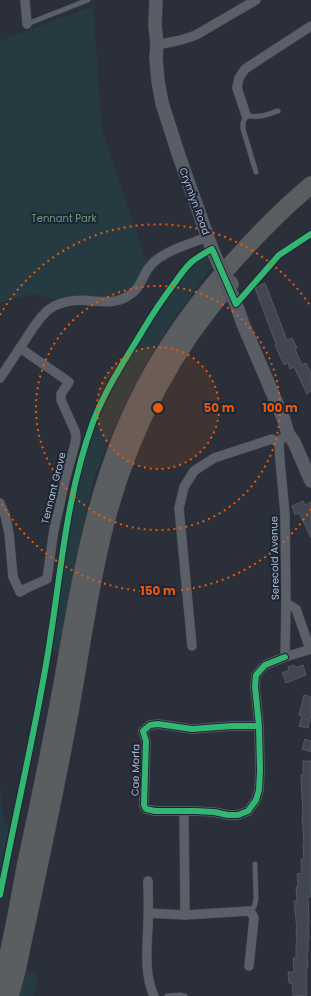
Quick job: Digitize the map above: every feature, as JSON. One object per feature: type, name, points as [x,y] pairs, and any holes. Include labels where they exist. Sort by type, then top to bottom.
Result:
[{"type":"highway","points":[[0,990],[54,727],[82,571],[93,523],[105,481],[120,440],[137,401],[157,364],[180,328],[206,293],[251,242],[311,185]]},
{"type":"highway","points":[[10,996],[17,970],[68,726],[94,574],[116,485],[131,445],[148,406],[168,369],[190,334],[216,300],[259,250],[311,201]]},
{"type":"street","points":[[25,0],[27,24]]},
{"type":"street","name":"Crymlyn Road","points":[[156,0],[155,25],[158,80],[162,103],[179,156],[210,243],[284,420],[284,439],[294,442],[311,481]]},
{"type":"street","points":[[157,45],[196,35],[256,0]]},
{"type":"street","points":[[246,115],[237,88],[239,78],[245,69],[311,26]]},
{"type":"street","points":[[0,377],[34,326],[47,310],[70,300],[114,302],[127,297],[140,285],[150,266],[156,259],[164,254],[210,243]]},
{"type":"street","name":"Tennant Grove","points":[[0,503],[10,533],[13,577],[20,592],[47,579],[54,529],[64,484],[76,444],[75,431],[61,400],[61,394],[69,382],[20,348]]},
{"type":"street","points":[[192,646],[179,508],[184,487],[194,471],[214,458],[272,439],[284,439]]},
{"type":"street","name":"Serecold Avenue","points":[[284,439],[280,461],[285,514],[286,603],[284,657]]},
{"type":"street","points":[[284,657],[311,649],[296,609],[286,603]]},
{"type":"street","name":"Cae Morfa","points":[[259,726],[232,726],[192,729],[158,724],[150,725],[143,731],[146,741],[144,805],[146,808],[155,811],[214,812],[228,815],[238,815],[248,811],[256,800],[259,790],[259,726],[255,686],[256,675],[265,665],[284,657]]},
{"type":"street","points":[[184,811],[185,914]]},
{"type":"street","points":[[148,881],[147,971],[150,988],[154,996]]},
{"type":"street","points":[[148,913],[185,914],[248,910],[254,918],[249,966]]},
{"type":"lane","points":[[27,24],[88,0]]},
{"type":"lane","points":[[256,172],[243,129],[243,123],[246,115],[250,117],[257,117],[278,111]]},
{"type":"lane","points":[[248,910],[254,907],[256,899],[255,864]]},
{"type":"lane","points":[[167,996],[185,996]]},
{"type":"green space","name":"Tennant Park","points":[[93,6],[102,131],[147,263],[135,284],[112,297],[73,296],[52,299],[33,294],[0,303],[0,41]]},
{"type":"green space","points":[[206,255],[212,267],[177,314],[153,351],[110,436],[94,479],[86,511],[59,651],[52,650],[72,509],[86,451],[121,372],[156,314],[190,267]]},
{"type":"green space","points":[[0,787],[4,824],[9,826],[0,873]]},
{"type":"green space","points":[[23,972],[32,973],[38,976],[34,996],[18,996]]},
{"type":"building","points":[[265,283],[287,340],[292,338],[297,348],[295,349],[302,365],[306,363],[311,373],[311,391],[307,394],[294,367],[290,369],[288,363],[284,365],[275,345],[276,344],[255,288]]},
{"type":"building","points":[[303,501],[305,505],[311,502],[311,538],[299,513],[295,515],[292,506]]},
{"type":"building","points":[[294,665],[295,668],[303,665],[306,675],[286,683],[282,673],[289,670],[288,667]]},
{"type":"building","points":[[304,695],[311,697],[311,718],[308,728],[299,726],[302,716],[299,715]]},
{"type":"building","points":[[305,739],[311,741],[311,752],[302,749]]},
{"type":"building","points":[[303,761],[311,761],[311,897],[308,897],[309,939],[307,954],[308,968],[306,968],[307,995],[293,996],[292,983],[289,983],[288,972],[294,972],[293,958],[296,958],[297,929],[294,901],[297,901],[297,874],[302,873],[301,859],[304,859],[301,775],[303,775]]},
{"type":"cycle path","points":[[0,895],[34,731],[44,676],[63,548],[75,484],[93,422],[103,398],[155,311],[182,273],[194,260],[212,249],[236,304],[279,255],[311,234]]},
{"type":"cycle path","points":[[259,726],[232,726],[192,729],[158,724],[150,725],[143,731],[146,741],[144,805],[146,809],[155,811],[214,812],[228,815],[238,815],[248,811],[256,800],[259,790],[259,726],[255,686],[256,675],[265,665],[285,657]]}]
